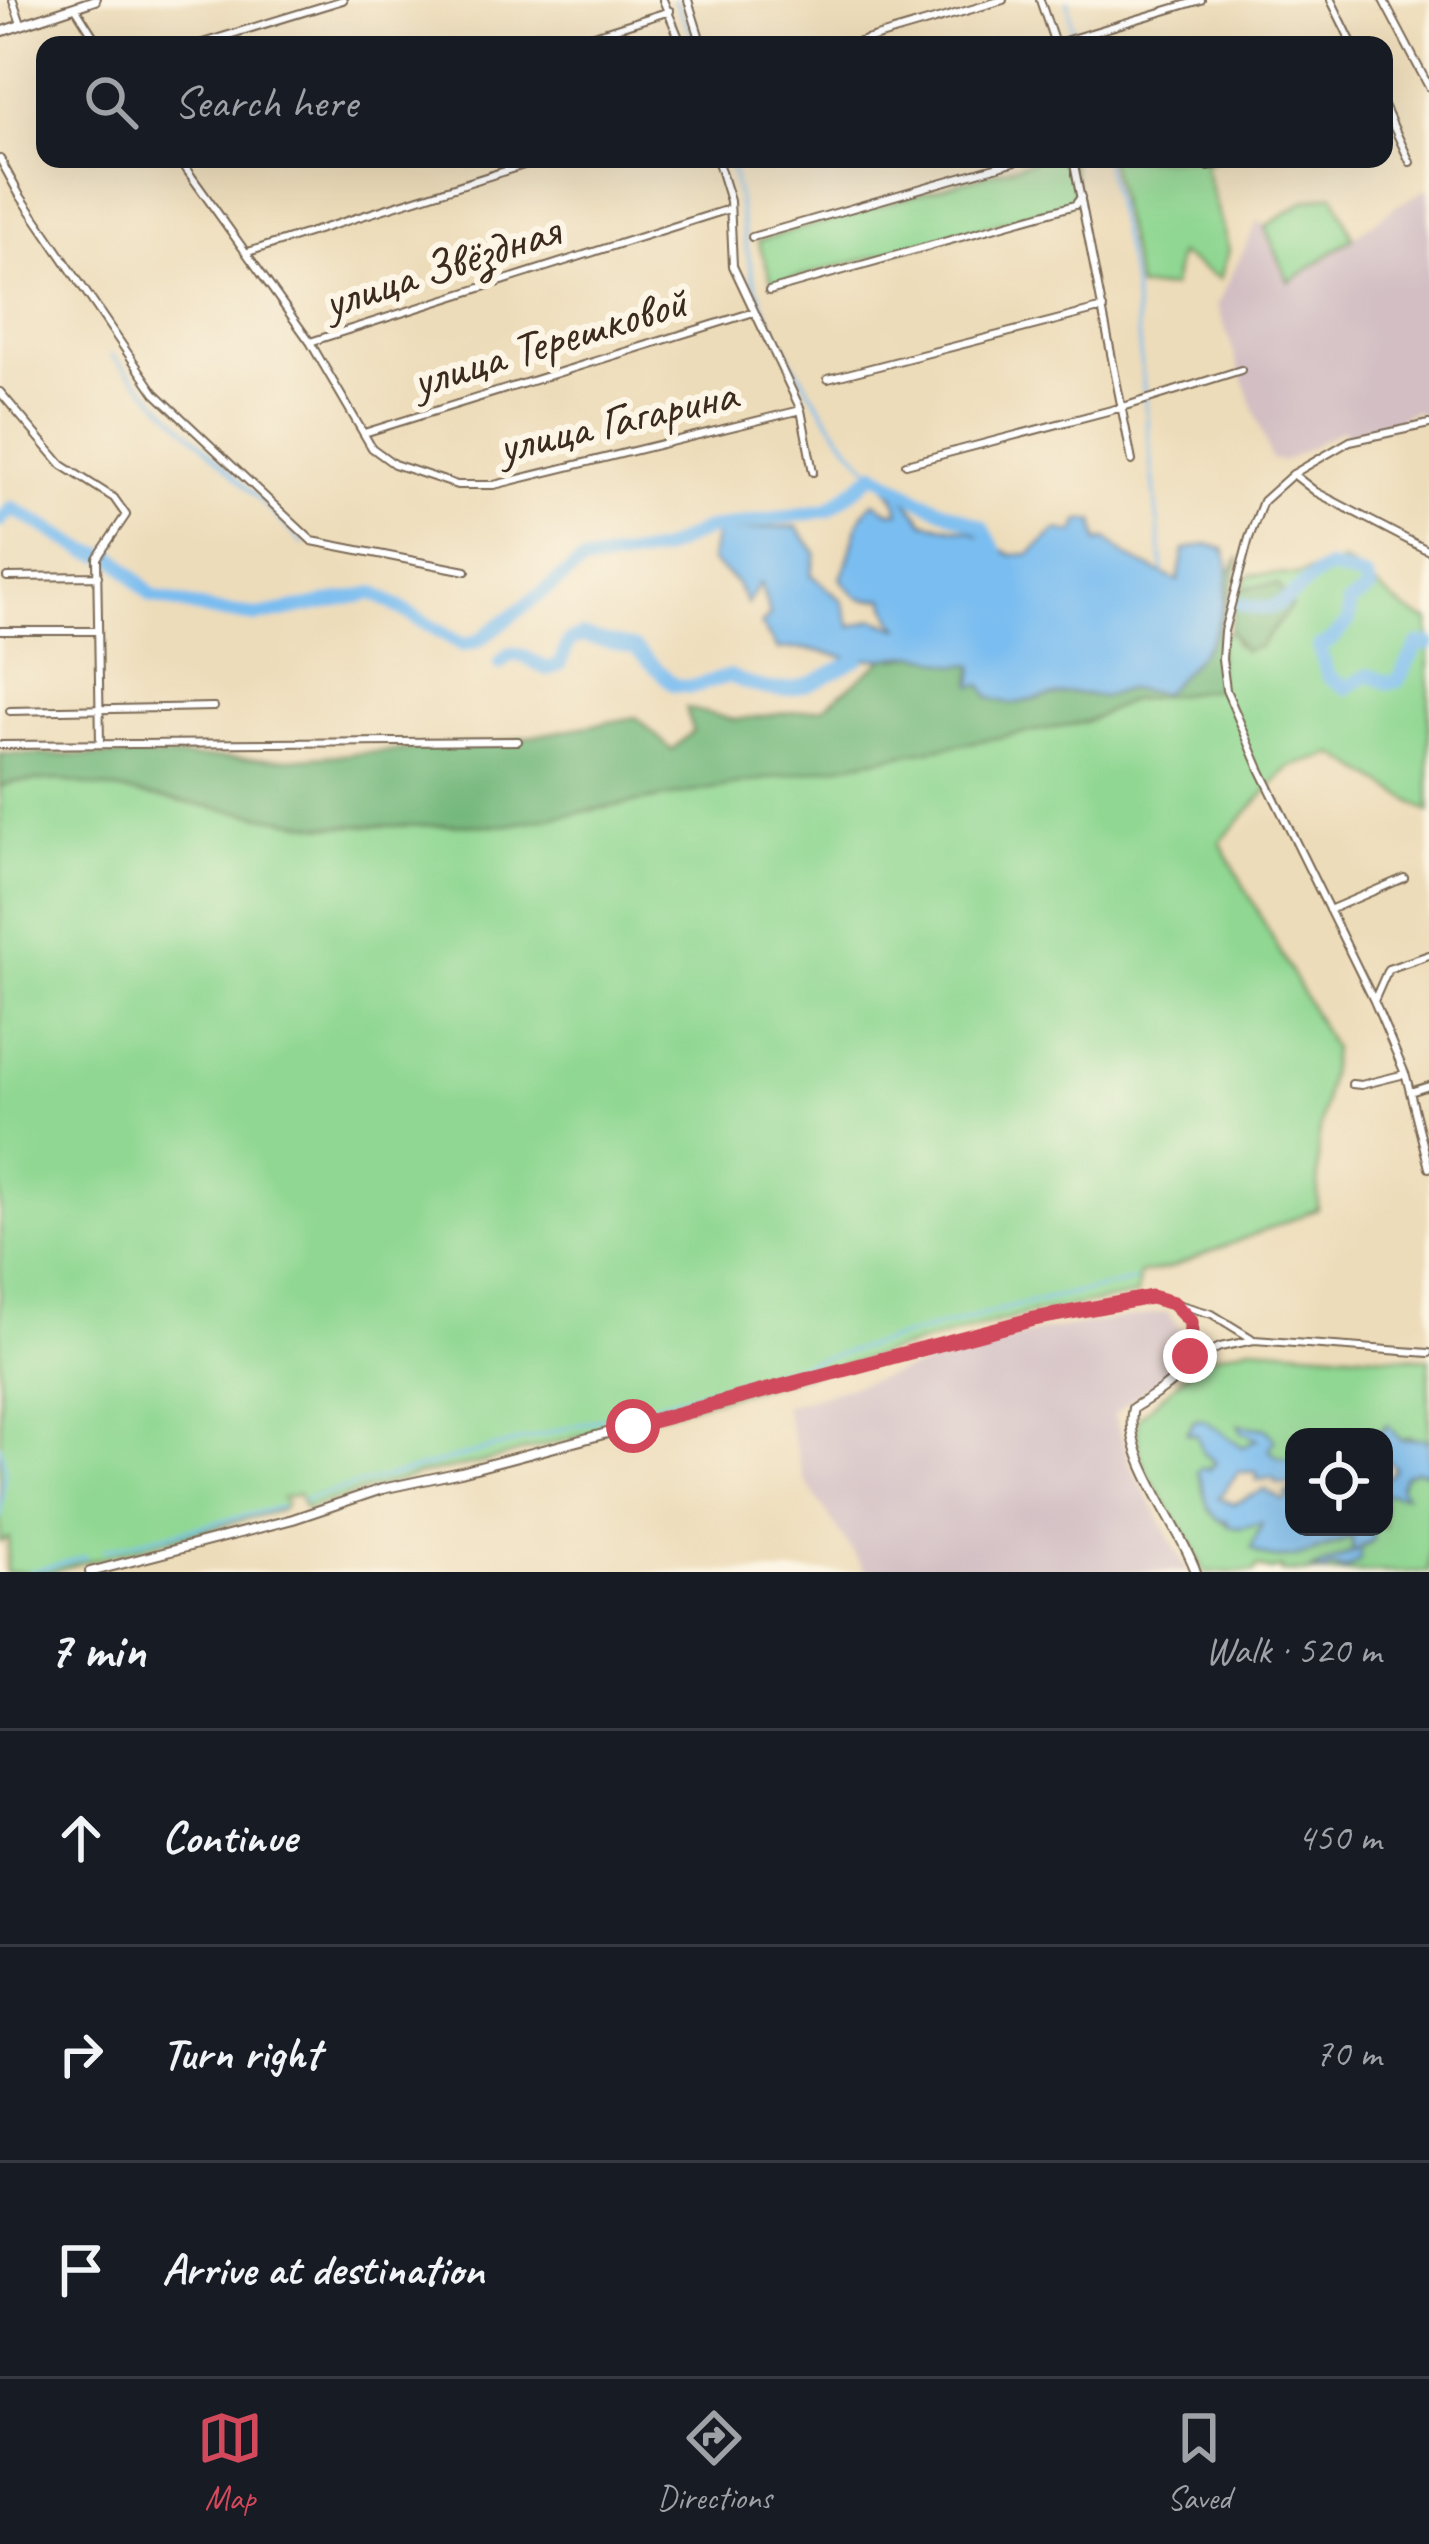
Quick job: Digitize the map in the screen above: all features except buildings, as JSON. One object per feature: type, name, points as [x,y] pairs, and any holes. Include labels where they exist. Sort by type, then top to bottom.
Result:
[{"type":"street","points":[[13,0],[21,24]]},
{"type":"street","points":[[0,32],[95,0]]},
{"type":"street","points":[[225,36],[343,0]]},
{"type":"street","points":[[663,0],[679,36]]},
{"type":"street","points":[[688,0],[699,36]]},
{"type":"street","points":[[880,36],[1003,0]]},
{"type":"street","points":[[1040,0],[1051,36]]},
{"type":"street","points":[[1080,36],[1201,0]]},
{"type":"street","points":[[1330,0],[1348,36]]},
{"type":"street","points":[[1383,0],[1429,87]]},
{"type":"street","points":[[75,7],[93,36]]},
{"type":"street","points":[[591,36],[670,11]]},
{"type":"street","points":[[1393,129],[1410,162]]},
{"type":"street","points":[[0,159],[155,393],[312,541],[466,571]]},
{"type":"street","name":"улица Гагарина","points":[[186,168],[310,342],[373,448],[394,464],[457,485],[494,485],[801,410]]},
{"type":"street","points":[[248,252],[514,168]]},
{"type":"street","points":[[719,168],[734,266],[801,410],[813,472]]},
{"type":"street","points":[[752,237],[992,168]]},
{"type":"street","points":[[1075,168],[1132,461]]},
{"type":"street","points":[[769,290],[1075,205],[1081,197]]},
{"type":"street","name":"улица Звёздная","points":[[310,342],[729,209]]},
{"type":"street","points":[[828,380],[1103,308]]},
{"type":"street","name":"улица Терешковой","points":[[364,433],[754,312]]},
{"type":"street","points":[[906,464],[1123,407],[1241,370]]},
{"type":"street","points":[[0,392],[62,465],[114,498],[126,515],[98,558],[100,746]]},
{"type":"street","points":[[1428,1163],[1405,1074],[1226,690],[1222,659],[1225,631],[1263,501],[1293,474],[1350,441],[1429,424]]},
{"type":"street","points":[[1293,474],[1316,492],[1429,550]]},
{"type":"street","points":[[7,577],[98,576]]},
{"type":"street","points":[[0,631],[100,631]]},
{"type":"street","points":[[10,712],[214,707]]},
{"type":"street","points":[[0,745],[518,741]]},
{"type":"street","points":[[1329,910],[1404,878]]},
{"type":"street","points":[[1374,1001],[1388,969],[1429,955]]},
{"type":"street","points":[[1352,1084],[1405,1074]]},
{"type":"street","points":[[1410,1092],[1429,1086]]},
{"type":"street","points":[[90,1572],[293,1519],[382,1489],[1034,1319],[1151,1297],[1212,1314],[1254,1340]]},
{"type":"street","points":[[1173,1303],[1191,1322],[1192,1354],[1182,1372]]},
{"type":"street","points":[[1196,1572],[1185,1539],[1165,1510],[1130,1430],[1133,1408],[1199,1357],[1254,1340],[1429,1353]]},
{"type":"shaded area","points":[[1429,188],[1429,419],[1414,411],[1400,417],[1400,425],[1348,438],[1343,429],[1283,462],[1271,459],[1217,305],[1258,220],[1290,282]]},
{"type":"shaded area","points":[[1167,1312],[1180,1329],[1184,1346],[1180,1363],[1114,1414],[1132,1468],[1188,1572],[866,1572],[804,1479],[784,1406],[1041,1331]]},
{"type":"green space","points":[[1009,168],[1073,168],[1077,193],[1069,204],[773,284],[758,241]]},
{"type":"green space","points":[[1111,168],[1205,168],[1229,250],[1220,279],[1178,254],[1172,287],[1138,288]]},
{"type":"green space","points":[[1334,194],[1353,238],[1289,282],[1265,227],[1306,200]]},
{"type":"green space","points":[[1240,557],[1219,632],[1217,689],[1131,700],[1085,722],[508,825],[320,826],[59,780],[0,787],[0,754],[290,759],[501,742],[636,717],[672,750],[693,731],[686,708],[735,720],[823,708],[886,657],[915,655],[974,665],[971,682],[982,685],[990,698],[1012,704],[1070,692],[1102,697],[1126,689],[1162,693],[1220,609],[1228,574]]},
{"type":"green space","points":[[1343,562],[1409,612],[1429,620],[1429,812],[1335,754],[1289,767],[1220,842],[1333,1049],[1318,1142],[1318,1209],[1170,1268],[1139,1274],[1137,1295],[1028,1314],[305,1509],[298,1494],[282,1498],[286,1504],[281,1510],[48,1572],[6,1572],[9,1538],[0,1542],[0,787],[59,780],[320,826],[508,825],[1085,722],[1131,700],[1216,689],[1219,639],[1230,630],[1236,646],[1259,647],[1292,606],[1261,585],[1238,589],[1251,574],[1297,575]]},
{"type":"green space","points":[[1278,585],[1292,606],[1259,647],[1243,651],[1230,630],[1238,589]]},
{"type":"green space","points":[[1251,1346],[1429,1359],[1427,1443],[1409,1437],[1400,1440],[1393,1428],[1384,1427],[1285,1428],[1285,1459],[1269,1451],[1266,1429],[1239,1425],[1257,1440],[1243,1447],[1194,1420],[1187,1433],[1198,1435],[1203,1453],[1216,1462],[1199,1475],[1207,1503],[1229,1525],[1239,1528],[1263,1522],[1251,1548],[1262,1555],[1288,1558],[1353,1537],[1357,1550],[1315,1568],[1323,1571],[1333,1566],[1345,1569],[1372,1536],[1393,1536],[1393,1494],[1405,1495],[1400,1487],[1405,1475],[1417,1470],[1429,1473],[1429,1572],[1282,1572],[1281,1568],[1271,1571],[1258,1566],[1254,1572],[1204,1572],[1150,1479],[1137,1439],[1138,1418],[1204,1358]]},
{"type":"water","points":[[875,473],[900,492],[925,523],[971,531],[1011,555],[1030,554],[1056,530],[1074,533],[1080,520],[1094,521],[1098,542],[1106,539],[1128,557],[1178,581],[1184,550],[1206,544],[1224,549],[1227,582],[1214,634],[1162,693],[1126,689],[1102,697],[1070,692],[1012,704],[990,698],[982,685],[972,686],[974,665],[970,664],[920,655],[862,659],[778,650],[761,625],[770,615],[760,583],[747,604],[736,583],[711,561],[716,531],[797,527],[816,553],[811,574],[842,601],[851,627],[874,619],[901,629],[884,598],[859,597],[841,578],[867,509],[874,502],[899,512],[895,497]]},
{"type":"water","points":[[1195,1420],[1204,1420],[1243,1447],[1257,1440],[1239,1425],[1266,1429],[1275,1440],[1269,1450],[1285,1459],[1285,1484],[1273,1478],[1257,1480],[1257,1472],[1239,1472],[1218,1498],[1233,1504],[1265,1490],[1285,1500],[1285,1536],[1373,1536],[1361,1547],[1360,1560],[1345,1570],[1333,1566],[1313,1569],[1357,1550],[1352,1548],[1352,1537],[1288,1558],[1263,1555],[1251,1548],[1262,1523],[1239,1528],[1218,1520],[1197,1472],[1209,1470],[1216,1462],[1203,1453],[1197,1435],[1187,1433]]},
{"type":"water","points":[[1393,1431],[1400,1440],[1429,1439],[1429,1473],[1417,1470],[1405,1475],[1400,1487],[1406,1495],[1393,1494]]},
{"type":"waterway","points":[[674,0],[693,36]]},
{"type":"waterway","points":[[1068,0],[1073,31]]},
{"type":"waterway","points":[[731,168],[752,271],[765,307],[825,412],[875,473]]},
{"type":"waterway","points":[[1106,168],[1133,286],[1163,572]]},
{"type":"waterway","points":[[111,355],[304,544]]},
{"type":"waterway","points":[[0,521],[12,508],[87,551],[115,558],[152,596],[258,616],[374,593],[463,645],[478,641],[582,563],[661,551],[704,530],[828,510],[875,473],[918,499],[982,527],[997,553]]},
{"type":"waterway","points":[[1241,604],[1256,608],[1279,604],[1329,568],[1366,579],[1370,589],[1349,603],[1349,621],[1319,647],[1328,676],[1346,688],[1368,675],[1389,683],[1398,681],[1418,644],[1429,644]]},
{"type":"waterway","points":[[500,663],[510,654],[547,669],[559,665],[570,640],[582,636],[635,648],[674,685],[691,687],[730,676],[782,690],[810,683],[858,659],[859,644]]},
{"type":"waterway","points":[[303,1500],[1012,1307],[1134,1281]]},
{"type":"waterway","points":[[0,1444],[5,1469],[0,1517]]},
{"type":"waterway","points":[[104,1550],[281,1507]]},
{"type":"waterway","points":[[29,1572],[86,1557]]},
{"type":"route","points":[[633,1426],[1034,1319],[1151,1297],[1173,1303],[1191,1322],[1190,1356]]}]
